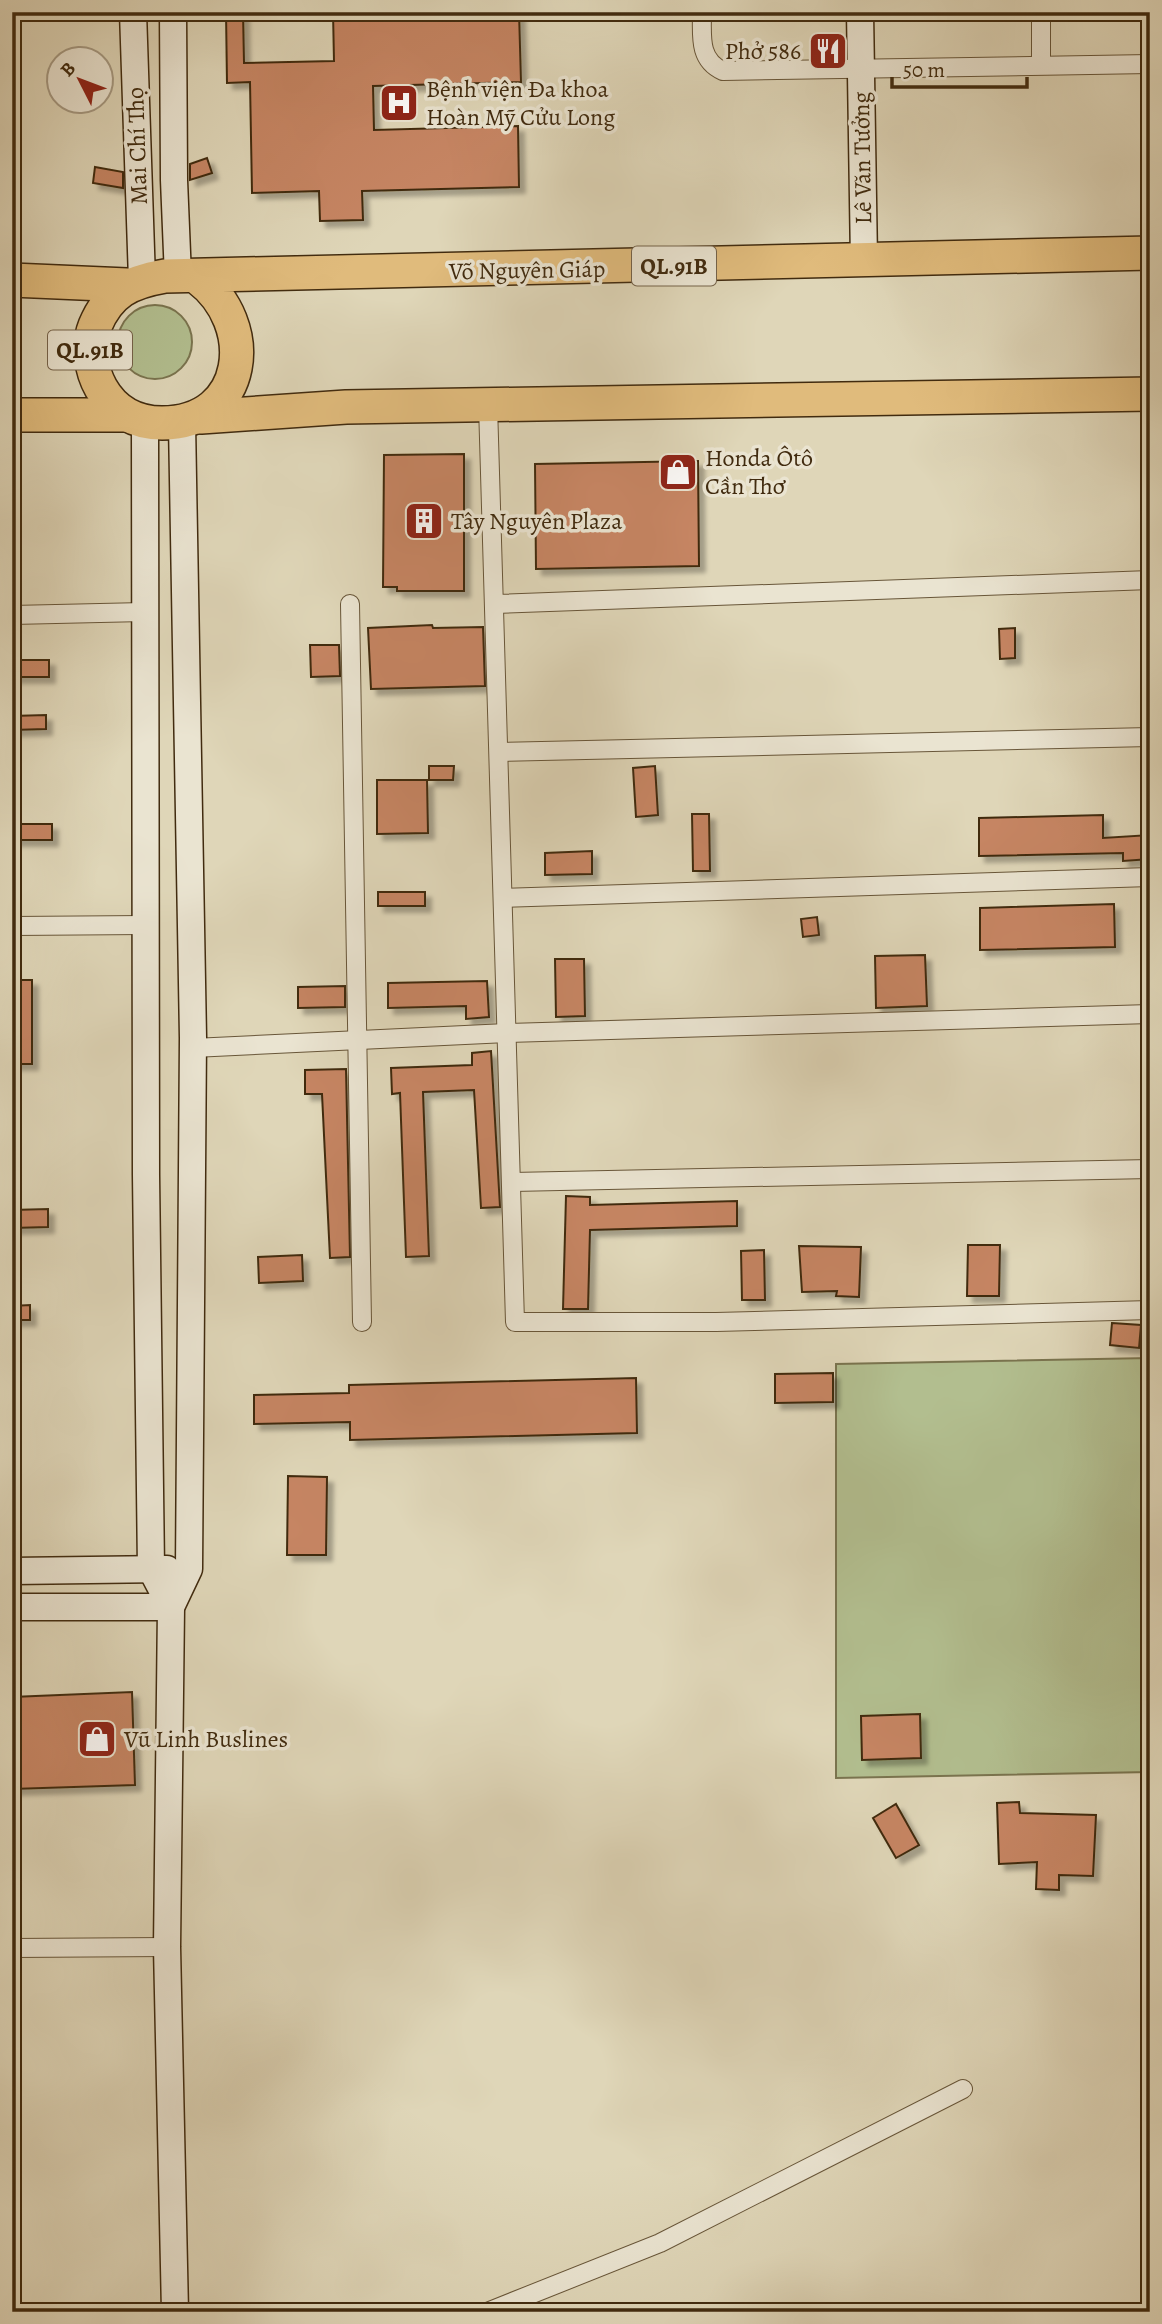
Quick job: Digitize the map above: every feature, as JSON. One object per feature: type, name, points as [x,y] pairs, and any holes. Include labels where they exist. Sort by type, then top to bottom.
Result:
[{"type":"highway","name":"Võ Nguyên Giáp","points":[[188,277],[1150,253]]},
{"type":"highway","name":"QL.91B","points":[[12,280],[134,283],[188,277]]},
{"type":"highway","points":[[188,277],[213,289],[235,328],[238,351],[233,376],[221,398],[191,420]]},
{"type":"highway","name":"QL.91B","points":[[134,283],[104,307],[94,328],[90,351],[94,376],[107,398],[136,419]]},
{"type":"highway","points":[[12,415],[191,420],[346,407],[1150,394]]},
{"type":"street","name":"Mai Chí Thọ","points":[[133,12],[134,283]]},
{"type":"street","name":"Mai Chí Thọ","points":[[173,12],[188,277]]},
{"type":"street","points":[[702,12],[702,46],[708,61],[723,71],[1150,64]]},
{"type":"street","name":"Lê Văn Tưởng","points":[[860,12],[864,261]]},
{"type":"street","points":[[1041,12],[1041,65]]},
{"type":"street","points":[[488,405],[515,1322],[716,1322],[1150,1310]]},
{"type":"street","points":[[136,419],[144,612],[151,1569],[171,1607]]},
{"type":"street","points":[[175,2312],[167,1947],[171,1607],[190,1569],[193,1048],[191,420]]},
{"type":"street","points":[[494,604],[1150,580]]},
{"type":"street","points":[[350,604],[362,1322]]},
{"type":"street","points":[[12,615],[144,612]]},
{"type":"street","points":[[499,752],[1150,737]]},
{"type":"street","points":[[503,898],[1150,877]]},
{"type":"street","points":[[12,926],[145,925]]},
{"type":"street","points":[[193,1048],[508,1033],[1150,1014]]},
{"type":"street","points":[[512,1182],[1150,1169]]},
{"type":"street","points":[[12,1571],[190,1569]]},
{"type":"street","points":[[12,1607],[171,1607]]},
{"type":"street","points":[[12,1948],[167,1947]]},
{"type":"street","points":[[487,2312],[660,2243],[963,2089]]},
{"type":"green space","points":[[148,305],[162,305],[176,311],[186,321],[192,342],[190,356],[176,373],[162,379],[148,379],[134,373],[124,363],[118,349],[118,335],[124,321],[134,311]]},
{"type":"green space","points":[[1150,1358],[1150,1772],[836,1778],[836,1364]]},
{"type":"building","points":[[226,12],[243,12],[244,63],[334,61],[333,12],[519,12],[521,82],[373,86],[374,130],[518,126],[519,187],[362,191],[363,220],[320,221],[319,191],[252,193],[250,82],[227,83]]},
{"type":"building","points":[[207,158],[212,173],[190,180],[190,164]]},
{"type":"building","points":[[95,167],[123,172],[123,188],[93,183]]},
{"type":"building","name":"Tây Nguyên Plaza","points":[[464,454],[464,591],[397,591],[397,587],[383,587],[384,455]]},
{"type":"building","points":[[698,461],[699,566],[536,569],[535,464]]},
{"type":"building","points":[[432,625],[433,628],[483,627],[485,686],[371,689],[368,628]]},
{"type":"building","points":[[1015,628],[1015,658],[1000,659],[999,629]]},
{"type":"building","points":[[310,645],[339,645],[340,676],[311,677]]},
{"type":"building","points":[[12,660],[49,660],[49,677],[12,677]]},
{"type":"building","points":[[46,715],[46,729],[12,730],[12,716]]},
{"type":"building","points":[[429,766],[454,766],[453,780],[429,780]]},
{"type":"building","points":[[655,766],[658,815],[636,817],[633,768]]},
{"type":"building","points":[[377,780],[427,780],[428,833],[377,834]]},
{"type":"building","points":[[692,814],[709,814],[710,871],[693,871]]},
{"type":"building","points":[[1103,815],[1103,838],[1150,835],[1150,859],[1123,861],[1123,853],[979,856],[979,818]]},
{"type":"building","points":[[12,824],[52,824],[52,840],[12,840]]},
{"type":"building","points":[[592,851],[592,874],[545,875],[545,853]]},
{"type":"building","points":[[378,892],[425,892],[425,906],[378,906]]},
{"type":"building","points":[[1114,904],[1115,947],[980,950],[980,908]]},
{"type":"building","points":[[817,917],[819,935],[803,937],[801,919]]},
{"type":"building","points":[[925,955],[927,1006],[876,1008],[875,956]]},
{"type":"building","points":[[555,959],[584,959],[585,1016],[556,1017]]},
{"type":"building","points":[[12,980],[32,980],[32,1064],[12,1064]]},
{"type":"building","points":[[487,981],[489,1017],[466,1019],[466,1006],[388,1008],[388,983]]},
{"type":"building","points":[[345,986],[345,1007],[298,1008],[298,987]]},
{"type":"building","points":[[491,1051],[500,1207],[481,1208],[474,1090],[423,1092],[429,1256],[406,1257],[400,1093],[392,1094],[391,1068],[472,1065],[472,1053]]},
{"type":"building","points":[[346,1069],[350,1257],[330,1258],[322,1094],[305,1094],[305,1070]]},
{"type":"building","points":[[566,1196],[590,1197],[590,1205],[737,1201],[737,1226],[590,1230],[588,1309],[563,1309]]},
{"type":"building","points":[[48,1209],[48,1227],[12,1228],[12,1210]]},
{"type":"building","points":[[968,1245],[1000,1245],[999,1296],[967,1296]]},
{"type":"building","points":[[799,1246],[861,1247],[859,1297],[836,1296],[837,1291],[802,1292]]},
{"type":"building","points":[[764,1250],[765,1300],[742,1300],[741,1251]]},
{"type":"building","points":[[302,1255],[303,1281],[259,1283],[258,1257]]},
{"type":"building","points":[[30,1305],[30,1320],[12,1320],[12,1306]]},
{"type":"building","points":[[1112,1323],[1141,1325],[1139,1348],[1110,1345]]},
{"type":"building","points":[[833,1373],[833,1402],[775,1403],[775,1374]]},
{"type":"building","points":[[636,1378],[637,1433],[350,1440],[350,1422],[254,1424],[254,1395],[349,1393],[349,1385]]},
{"type":"building","points":[[288,1476],[327,1477],[326,1555],[287,1555]]},
{"type":"building","points":[[132,1692],[135,1785],[12,1789],[12,1697]]},
{"type":"building","points":[[920,1714],[921,1758],[862,1760],[861,1716]]},
{"type":"building","points":[[1019,1802],[1020,1813],[1096,1815],[1093,1876],[1059,1875],[1059,1890],[1036,1889],[1037,1862],[999,1864],[997,1803]]},
{"type":"building","points":[[896,1804],[919,1845],[896,1858],[873,1818]]},
{"type":"place","name":"Phở 586","points":[[828,51]]},
{"type":"place","name":"Bệnh viện Đa khoa Hoàn Mỹ Cửu Long","points":[[399,103]]},
{"type":"place","name":"Honda Ôtô Cần Thơ","points":[[678,472]]},
{"type":"place","name":"Tây Nguyên Plaza","points":[[424,521]]},
{"type":"place","name":"Vũ Linh Buslines","points":[[97,1739]]}]
